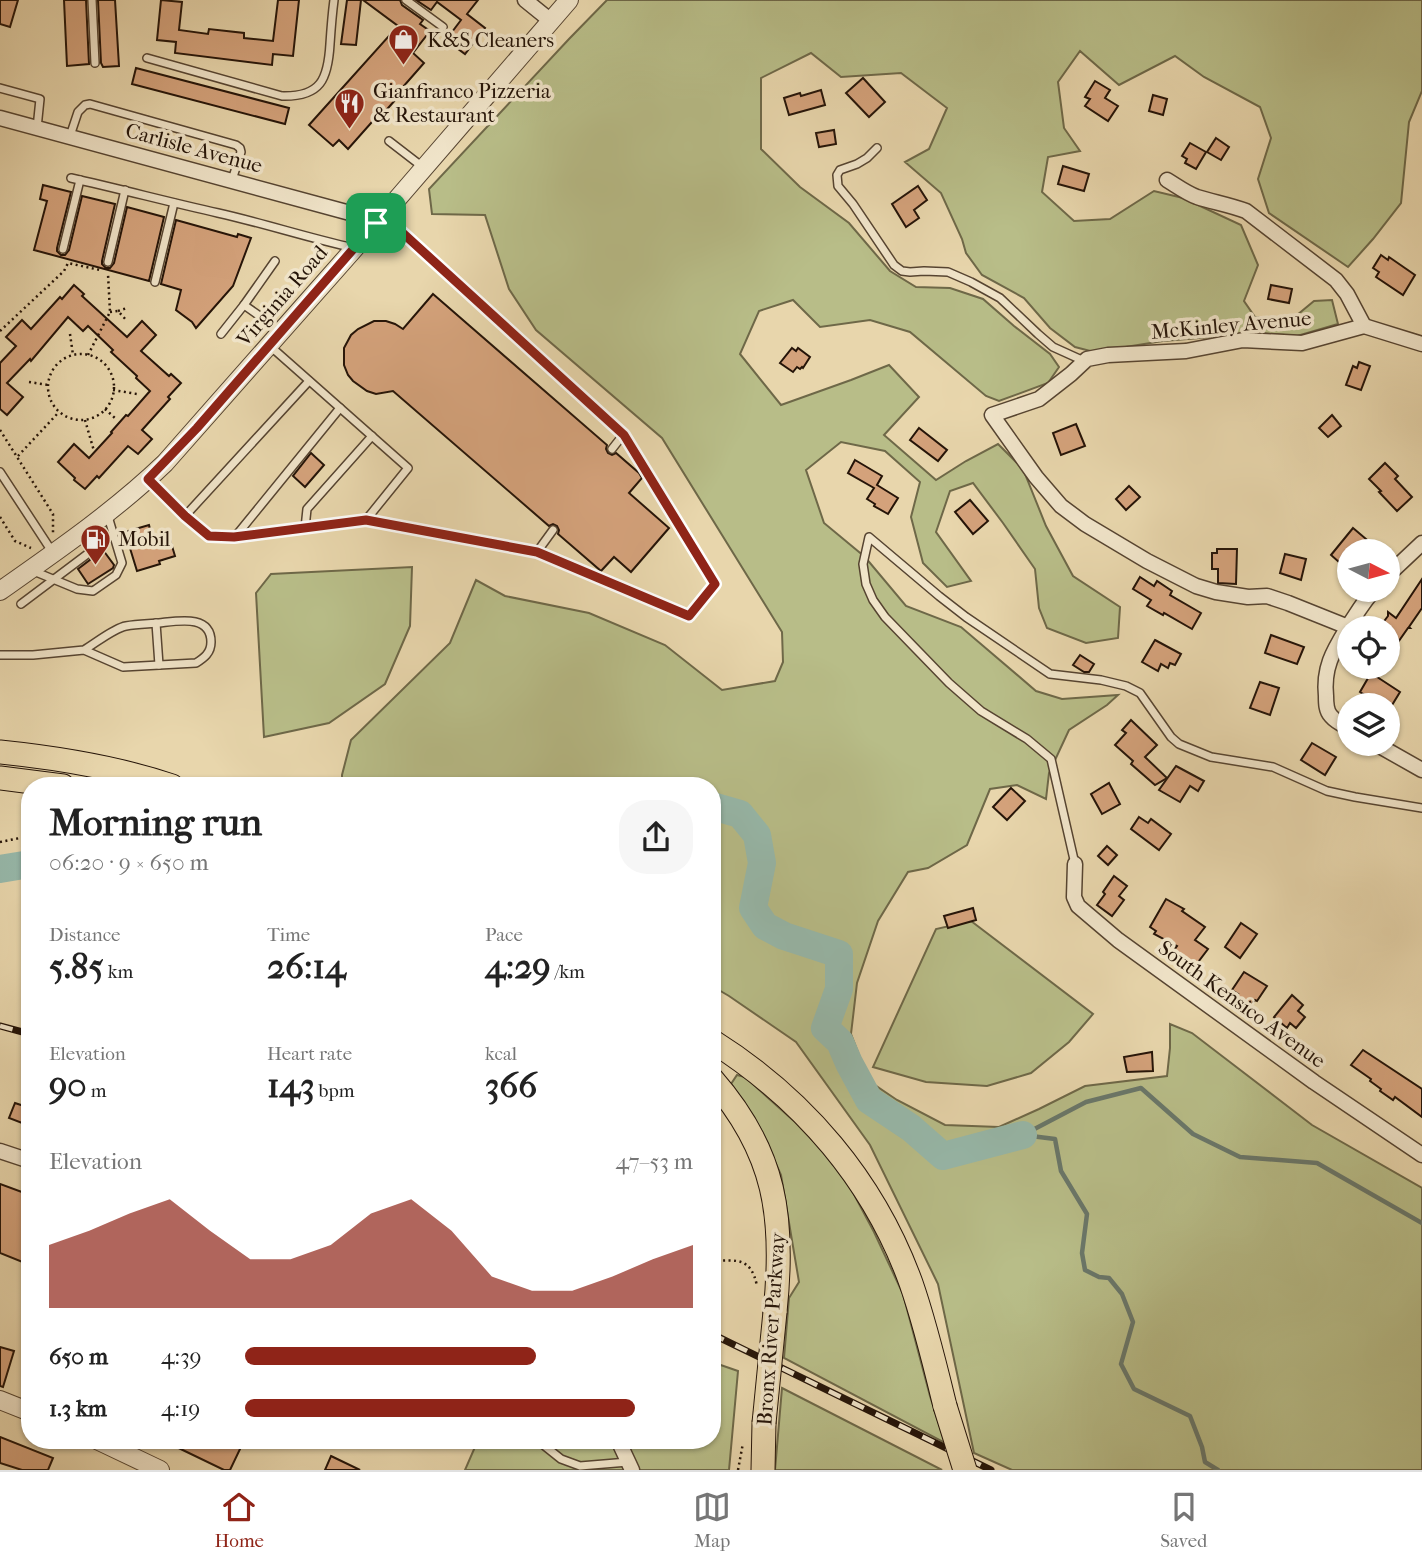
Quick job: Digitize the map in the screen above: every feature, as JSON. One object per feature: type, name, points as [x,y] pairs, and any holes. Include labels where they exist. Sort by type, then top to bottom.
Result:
[{"type":"highway","points":[[0,752],[91,765],[142,777]]},
{"type":"highway","points":[[0,778],[21,781]]},
{"type":"highway","points":[[721,1047],[790,1100],[830,1141],[858,1180],[887,1229],[911,1284],[965,1470]]},
{"type":"highway","name":"Bronx River Parkway","points":[[721,1090],[745,1123],[759,1151],[772,1190],[777,1216],[779,1245],[775,1312],[757,1433],[761,1470]]},
{"type":"street","points":[[525,0],[551,21]]},
{"type":"street","name":"Virginia Road","points":[[0,591],[54,554],[148,479],[197,428],[569,0]]},
{"type":"street","name":"Carlisle Avenue","points":[[0,118],[380,219]]},
{"type":"street","points":[[1167,180],[1189,194],[1246,211],[1336,280],[1347,294],[1364,326],[1422,344]]},
{"type":"street","name":"McKinley Avenue","points":[[1337,623],[1267,596],[1248,597],[1196,586],[1085,524],[1061,506],[1036,477],[992,415],[1039,399],[1087,359],[1108,355],[1186,351],[1243,340],[1302,343],[1364,326]]},
{"type":"street","points":[[1400,564],[1422,543]]},
{"type":"street","points":[[1337,645],[1328,664],[1325,684],[1326,705],[1330,715],[1337,720]]},
{"type":"street","points":[[1397,756],[1422,770]]},
{"type":"street","name":"South Kensico Avenue","points":[[1075,864],[1074,897],[1078,906],[1118,940],[1314,1082],[1422,1155]]},
{"type":"street","points":[[0,1151],[21,1158]]},
{"type":"street","points":[[0,1401],[21,1409]]},
{"type":"street","points":[[116,1449],[160,1470]]},
{"type":"street","points":[[622,1449],[630,1466]]},
{"type":"lane","points":[[92,0],[95,63]]},
{"type":"lane","points":[[147,58],[282,96],[297,97],[312,91],[324,78],[329,56],[334,0]]},
{"type":"lane","points":[[406,0],[443,27]]},
{"type":"lane","points":[[0,88],[40,99],[37,128]]},
{"type":"lane","points":[[70,136],[78,112],[90,104],[236,145],[241,152],[232,180]]},
{"type":"lane","points":[[389,141],[424,168]]},
{"type":"lane","points":[[877,148],[857,164],[840,170],[837,175],[838,187],[853,204],[894,265],[902,271],[948,272],[971,282],[1000,298],[1053,346],[1084,361]]},
{"type":"lane","points":[[71,178],[354,248]]},
{"type":"lane","points":[[63,249],[80,180]]},
{"type":"lane","points":[[108,262],[125,190]]},
{"type":"lane","points":[[155,282],[174,203]]},
{"type":"lane","points":[[148,479],[209,536],[234,537],[366,520],[537,552],[689,616],[715,584],[624,435],[380,219]]},
{"type":"lane","points":[[221,334],[275,261]]},
{"type":"lane","points":[[244,305],[309,381],[408,468],[366,520]]},
{"type":"lane","points":[[185,516],[309,381]]},
{"type":"lane","points":[[234,537],[341,408]]},
{"type":"lane","points":[[612,449],[624,435]]},
{"type":"lane","points":[[306,528],[307,509],[372,436]]},
{"type":"lane","points":[[0,472],[54,554]]},
{"type":"lane","points":[[30,570],[77,589],[93,591],[116,575],[122,562],[107,513]]},
{"type":"lane","points":[[537,552],[553,530]]},
{"type":"lane","points":[[21,604],[114,534]]},
{"type":"lane","points":[[1075,864],[1051,759],[1027,739],[981,711],[949,683],[885,617],[866,584],[863,564],[869,537],[957,610],[1051,674],[1101,680],[1126,686],[1140,693],[1171,737],[1179,744],[1211,757],[1273,767],[1327,791],[1422,808]]},
{"type":"lane","points":[[0,654],[33,656],[84,650],[124,626],[190,620],[201,623],[208,631],[211,641],[206,657],[196,663],[123,667],[84,650]]},
{"type":"lane","points":[[156,623],[159,665]]},
{"type":"lane","points":[[548,1449],[561,1460],[580,1466],[630,1466]]},
{"type":"path","points":[[0,331],[65,271],[68,263],[107,272],[110,312],[88,355]]},
{"type":"path","points":[[110,312],[127,308]]},
{"type":"path","points":[[118,311],[127,321]]},
{"type":"path","points":[[70,334],[73,356]]},
{"type":"path","points":[[88,355],[98,359],[112,377],[113,390],[105,409],[97,416],[85,420],[66,417],[59,412],[51,402],[48,392],[52,371],[67,357],[73,356],[88,355]]},
{"type":"path","points":[[29,382],[48,384]]},
{"type":"path","points":[[113,390],[137,394]]},
{"type":"path","points":[[105,409],[116,419]]},
{"type":"path","points":[[18,456],[59,412]]},
{"type":"path","points":[[85,420],[94,451]]},
{"type":"path","points":[[0,842],[21,838]]},
{"type":"path","points":[[721,1261],[737,1260],[749,1266],[757,1286]]},
{"type":"path","points":[[738,1470],[757,1433]]},
{"type":"green space","points":[[607,0],[1422,0],[1422,91],[1409,122],[1401,203],[1348,267],[1269,213],[1258,179],[1271,138],[1260,107],[1204,77],[1175,56],[1119,85],[1080,51],[1058,82],[1064,128],[1080,151],[1048,157],[1042,192],[1074,221],[1110,219],[1154,191],[1183,198],[1241,225],[1258,265],[1244,301],[1255,317],[1291,320],[1314,301],[1332,300],[1338,324],[1297,336],[1261,333],[1163,341],[1094,352],[1075,347],[1050,328],[1024,298],[982,275],[966,253],[941,193],[905,162],[929,149],[947,108],[901,73],[841,77],[811,53],[761,78],[761,149],[800,187],[849,223],[890,271],[916,287],[950,288],[983,299],[1050,354],[1059,367],[1048,383],[999,401],[986,396],[910,332],[870,320],[820,327],[793,300],[759,311],[740,354],[781,405],[889,365],[919,397],[884,435],[936,480],[998,444],[1023,469],[1046,526],[1073,576],[1120,607],[1118,638],[1086,643],[1047,628],[1039,608],[1035,569],[973,483],[950,491],[936,532],[971,581],[947,587],[923,563],[911,517],[920,482],[885,451],[841,442],[806,470],[824,523],[865,557],[906,606],[961,627],[1036,691],[1062,699],[1118,695],[1069,730],[1049,773],[1046,799],[1017,785],[990,789],[967,845],[928,868],[908,872],[878,921],[857,983],[851,1034],[869,1081],[897,1100],[945,1125],[999,1127],[1085,1086],[1167,1076],[1170,1024],[1192,1033],[1312,1125],[1422,1188],[1422,1470],[1012,1470],[974,1453],[938,1284],[870,1145],[796,1042],[721,991],[721,777],[342,777],[351,740],[450,643],[476,580],[505,596],[589,613],[665,645],[722,690],[775,681],[783,662],[782,632],[662,438],[536,330],[509,289],[485,215],[432,214],[429,189]]},
{"type":"green space","points":[[412,567],[410,626],[385,684],[329,723],[264,737],[256,593],[271,574]]},
{"type":"green space","points":[[971,921],[1093,1014],[1069,1042],[1031,1073],[987,1086],[926,1082],[873,1067],[936,929]]},
{"type":"green space","points":[[737,1075],[745,1077],[795,1122],[841,1170],[903,1294],[945,1443],[784,1358],[789,1298],[799,1282],[781,1175],[760,1128],[731,1084]]},
{"type":"green space","points":[[721,1365],[738,1371],[729,1470],[465,1470],[474,1449],[721,1449]]},
{"type":"green space","points":[[782,1388],[942,1470],[775,1470]]},
{"type":"building","points":[[0,0],[18,0],[10,27],[0,24]]},
{"type":"building","points":[[64,0],[86,0],[89,64],[67,66]]},
{"type":"building","points":[[98,0],[115,0],[119,66],[103,67],[101,63]]},
{"type":"building","points":[[161,0],[182,2],[179,30],[208,34],[209,29],[244,33],[244,38],[273,41],[278,0],[299,0],[293,56],[273,54],[272,65],[175,53],[176,42],[157,40]]},
{"type":"building","points":[[347,0],[361,0],[356,45],[341,44]]},
{"type":"building","points":[[363,0],[400,0],[402,5],[423,20],[420,24],[430,31],[413,53],[424,63],[395,96],[397,98],[348,149],[339,140],[333,146],[309,125],[398,26]]},
{"type":"building","points":[[416,0],[478,0],[467,14],[485,28],[465,54],[446,40],[461,20],[437,2],[431,10]]},
{"type":"building","points":[[136,68],[289,108],[285,124],[132,84]]},
{"type":"building","points":[[863,78],[885,102],[869,117],[846,93]]},
{"type":"building","points":[[1095,81],[1110,90],[1105,98],[1118,106],[1108,121],[1085,106],[1090,99],[1085,97]]},
{"type":"building","points":[[821,90],[825,105],[789,115],[784,98]]},
{"type":"building","points":[[1153,95],[1167,99],[1163,115],[1149,111]]},
{"type":"building","points":[[834,130],[836,144],[819,147],[816,133]]},
{"type":"building","points":[[1216,138],[1229,147],[1221,160],[1207,152]]},
{"type":"building","points":[[1190,143],[1206,152],[1196,169],[1185,163],[1187,159],[1182,156]]},
{"type":"building","points":[[1063,166],[1089,174],[1084,191],[1058,184]]},
{"type":"building","points":[[43,185],[71,192],[57,248],[61,255],[65,255],[69,250],[82,196],[115,204],[102,261],[106,268],[110,268],[114,263],[127,207],[164,217],[149,281],[34,250],[47,201],[40,199]]},
{"type":"building","points":[[918,186],[927,200],[914,210],[919,218],[906,227],[892,204]]},
{"type":"building","points":[[176,220],[237,237],[238,234],[251,238],[233,286],[196,328],[176,310],[181,290],[161,284]]},
{"type":"building","points":[[1381,255],[1388,260],[1389,257],[1415,275],[1403,295],[1376,277],[1379,272],[1373,268]]},
{"type":"building","points":[[74,285],[84,294],[82,296],[127,337],[142,321],[156,335],[141,351],[181,383],[142,430],[152,439],[138,454],[128,446],[99,478],[97,476],[85,489],[58,462],[74,444],[89,458],[150,391],[88,326],[83,331],[68,317],[31,361],[30,359],[7,383],[23,397],[7,415],[0,409],[0,363],[16,346],[6,337],[22,320],[31,329]]},
{"type":"building","points":[[1271,285],[1292,289],[1289,303],[1268,299]]},
{"type":"building","points":[[433,294],[607,445],[608,453],[616,453],[639,473],[642,478],[629,493],[669,528],[631,572],[614,557],[601,571],[558,534],[557,526],[549,526],[393,391],[376,394],[367,391],[348,375],[344,365],[344,348],[351,335],[374,321],[386,321],[403,329]]},
{"type":"building","points":[[792,348],[796,351],[798,348],[810,357],[803,368],[797,367],[793,372],[780,363]]},
{"type":"building","points":[[1359,362],[1370,366],[1361,390],[1346,385],[1353,366],[1357,368]]},
{"type":"building","points":[[1332,415],[1341,426],[1328,437],[1319,428]]},
{"type":"building","points":[[1076,424],[1085,446],[1061,455],[1053,433]]},
{"type":"building","points":[[919,428],[947,450],[938,461],[910,440]]},
{"type":"building","points":[[311,453],[324,465],[305,487],[293,476]]},
{"type":"building","points":[[855,460],[882,476],[877,485],[898,498],[888,514],[867,499],[874,488],[848,473]]},
{"type":"building","points":[[1385,463],[1398,476],[1395,479],[1412,497],[1397,511],[1369,479]]},
{"type":"building","points":[[1129,486],[1140,497],[1126,510],[1116,499]]},
{"type":"building","points":[[970,500],[988,521],[973,534],[955,512]]},
{"type":"building","points":[[149,525],[153,541],[169,536],[175,556],[137,571],[125,532]]},
{"type":"building","points":[[1353,528],[1366,539],[1344,539]]},
{"type":"building","points":[[1337,548],[1337,560],[1331,555]]},
{"type":"building","points":[[1217,549],[1237,549],[1236,584],[1218,583],[1218,569],[1212,569],[1212,553],[1217,553]]},
{"type":"building","name":"Mobil","points":[[103,550],[114,565],[113,568],[88,584],[78,569]]},
{"type":"building","points":[[1285,554],[1306,559],[1301,580],[1280,573]]},
{"type":"building","points":[[1140,577],[1154,586],[1157,581],[1172,591],[1170,595],[1201,613],[1192,629],[1147,606],[1151,600],[1133,589]]},
{"type":"building","points":[[1422,579],[1422,608],[1400,639],[1400,616],[1397,616]]},
{"type":"building","points":[[1271,635],[1304,647],[1297,664],[1265,653]]},
{"type":"building","points":[[1155,640],[1181,654],[1175,665],[1170,663],[1168,668],[1161,664],[1158,671],[1142,662]]},
{"type":"building","points":[[1080,655],[1094,664],[1089,672],[1073,665]]},
{"type":"building","points":[[1368,679],[1380,679],[1400,692],[1362,693]]},
{"type":"building","points":[[1260,682],[1279,688],[1270,715],[1250,708]]},
{"type":"building","points":[[1131,720],[1157,745],[1145,757],[1167,778],[1155,785],[1131,764],[1133,761],[1115,745],[1126,733],[1122,730]]},
{"type":"building","points":[[1312,743],[1336,757],[1325,775],[1301,760]]},
{"type":"building","points":[[1176,766],[1204,781],[1198,791],[1190,786],[1180,802],[1159,790]]},
{"type":"building","points":[[1109,783],[1120,804],[1102,814],[1091,794]]},
{"type":"building","points":[[1011,788],[1025,801],[1007,820],[993,807]]},
{"type":"building","points":[[1139,817],[1148,823],[1151,819],[1171,834],[1159,850],[1131,829]]},
{"type":"building","points":[[1107,846],[1117,855],[1108,865],[1098,856]]},
{"type":"building","points":[[1114,876],[1127,886],[1119,896],[1124,900],[1112,916],[1097,905]]},
{"type":"building","points":[[1166,899],[1184,909],[1182,911],[1205,927],[1195,940],[1208,949],[1192,970],[1171,954],[1177,946],[1154,934],[1156,931],[1150,927]]},
{"type":"building","points":[[973,908],[976,920],[948,928],[944,916]]},
{"type":"building","points":[[1241,923],[1257,934],[1240,958],[1225,947]]},
{"type":"building","points":[[1244,972],[1267,986],[1251,1005],[1236,996],[1238,994],[1232,990]]},
{"type":"building","points":[[1292,995],[1303,1005],[1298,1011],[1305,1017],[1296,1028],[1290,1023],[1287,1028],[1274,1017]]},
{"type":"building","points":[[1363,1050],[1422,1089],[1422,1117],[1395,1097],[1393,1100],[1380,1091],[1371,1079],[1351,1065]]},
{"type":"building","points":[[1152,1052],[1153,1071],[1127,1072],[1124,1057]]},
{"type":"building","points":[[15,1103],[21,1105],[21,1123],[9,1118]]},
{"type":"building","points":[[0,1184],[21,1192],[21,1261],[0,1253]]},
{"type":"building","points":[[0,1347],[14,1351],[3,1387],[0,1386]]},
{"type":"building","points":[[0,1437],[21,1445],[21,1449],[30,1449],[53,1458],[48,1470],[22,1470],[0,1463]]},
{"type":"building","points":[[181,1449],[240,1449],[230,1470],[224,1470]]},
{"type":"building","points":[[331,1456],[360,1470],[325,1470]]},
{"type":"waterway","points":[[721,809],[740,814],[757,835],[762,863],[753,908],[765,926],[784,936],[839,954],[839,989],[825,1028],[840,1042],[869,1100],[911,1128],[943,1156],[1023,1135]]},
{"type":"waterway","points":[[0,869],[21,866]]},
{"type":"waterway","points":[[1023,1135],[1086,1102],[1141,1088],[1193,1134],[1240,1157],[1317,1163],[1422,1223]]},
{"type":"waterway","points":[[1023,1135],[1055,1139],[1061,1171],[1087,1214],[1082,1253],[1085,1270],[1099,1277],[1109,1278],[1122,1294],[1133,1322],[1121,1364],[1134,1389],[1190,1416],[1205,1462],[1218,1470]]},
{"type":"railway","points":[[0,1026],[21,1032]]},
{"type":"railway","points":[[721,1338],[991,1470]]},
{"type":"place","name":"K&S Cleaners","points":[[404,67]]},
{"type":"place","name":"Gianfranco Pizzeria & Restaurant","points":[[350,130]]},
{"type":"place","name":"Mobil","points":[[95,566]]},
{"type":"route","points":[[383,215],[624,435],[715,584],[689,616],[537,552],[366,520],[234,537],[209,536],[148,479],[197,428],[376,223],[383,215]]}]
